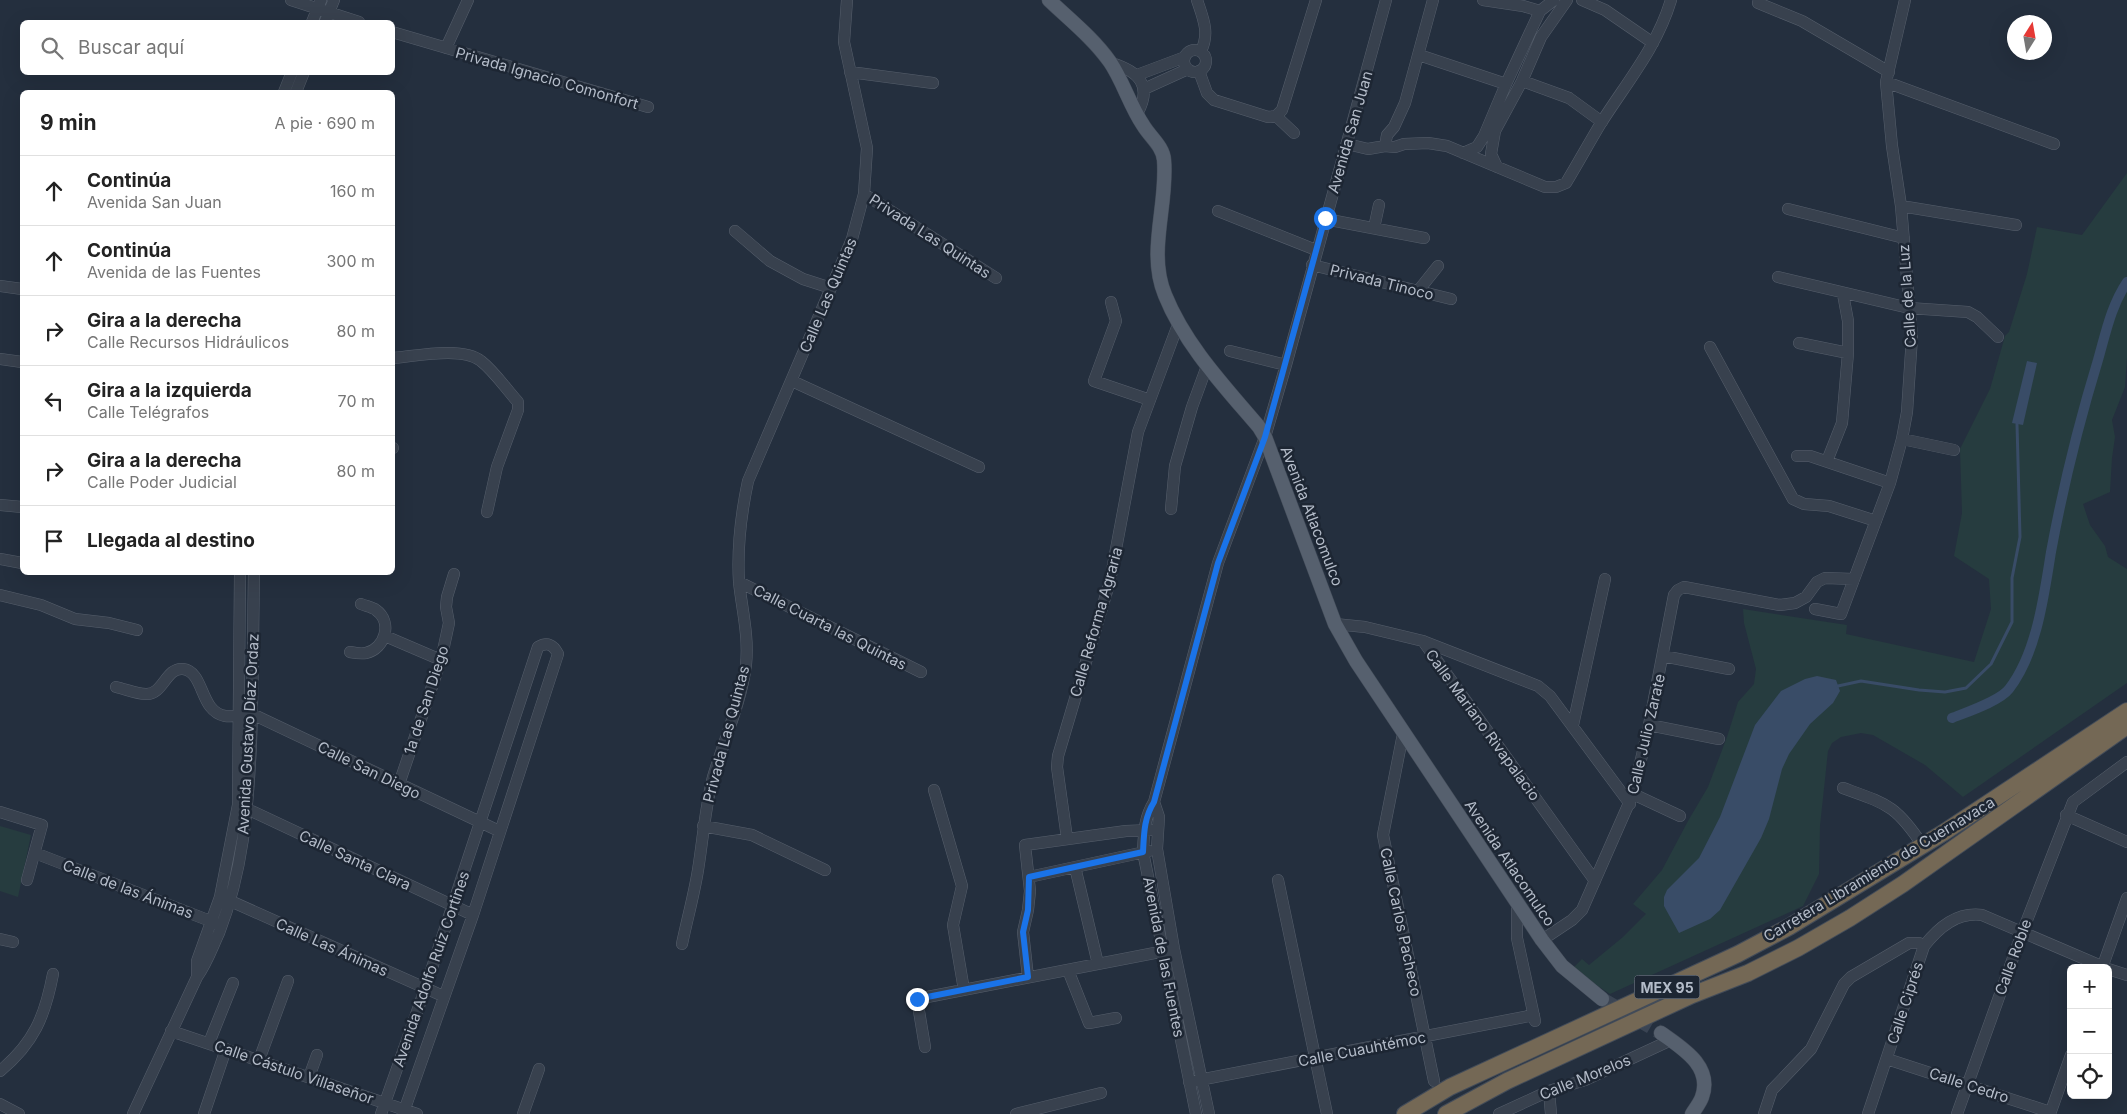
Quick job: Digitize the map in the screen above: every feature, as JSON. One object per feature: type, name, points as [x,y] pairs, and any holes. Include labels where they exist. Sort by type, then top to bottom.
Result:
[{"type":"highway","name":"Carretera Libramiento de Cuernavaca","points":[[1405,1114],[1458,1083],[1746,950],[1798,922],[1923,846],[2127,711]]},
{"type":"highway","name":"Carretera Libramiento de Cuernavaca","points":[[1446,1114],[1507,1081],[1692,996],[1748,973],[1798,948],[1903,884],[2127,726]]},
{"type":"main road","name":"Avenida Atlacomulco","points":[[1049,0],[1095,42],[1111,63],[1143,125],[1160,147],[1164,158],[1158,272],[1164,295],[1207,366],[1259,427],[1265,437],[1336,624],[1356,661],[1542,940],[1562,966],[1602,999]]},
{"type":"main road","points":[[1666,1037],[1689,1053],[1702,1069],[1704,1082],[1702,1096],[1692,1114]]},
{"type":"street","points":[[291,0],[352,20]]},
{"type":"street","points":[[323,12],[334,0]]},
{"type":"street","points":[[446,48],[468,0]]},
{"type":"street","name":"Calle Las Quintas","points":[[739,582],[741,513],[748,481],[852,239],[864,194],[867,148],[854,81],[850,72],[844,42],[848,0]]},
{"type":"street","points":[[1197,0],[1206,26],[1206,36],[1201,51]]},
{"type":"street","points":[[1185,57],[1185,66],[1194,70],[1207,93],[1214,100],[1268,117],[1276,116],[1282,110],[1316,0]]},
{"type":"street","name":"Avenida San Juan","points":[[1265,437],[1386,0]]},
{"type":"street","points":[[1385,146],[1387,135],[1394,128],[1405,103],[1420,55],[1433,0]]},
{"type":"street","points":[[1483,0],[1523,6],[1540,11]]},
{"type":"street","points":[[1463,153],[1476,147],[1484,136],[1540,11],[1554,0]]},
{"type":"street","points":[[1497,167],[1491,154],[1495,131],[1522,81],[1541,37],[1567,0]]},
{"type":"street","points":[[1582,0],[1604,10],[1653,43]]},
{"type":"street","points":[[1347,144],[1368,149],[1428,143],[1447,146],[1545,187],[1556,188],[1566,183],[1602,122],[1638,70],[1660,31],[1671,0]]},
{"type":"street","name":"Calle de la Luz","points":[[1815,610],[1841,614],[1890,483],[1907,412],[1912,337],[1901,206],[1892,146],[1887,77],[1905,0]]},
{"type":"street","points":[[1759,2],[1802,21],[1887,77],[2054,144]]},
{"type":"street","name":"Privada Ignacio Comonfort","points":[[395,33],[648,107]]},
{"type":"street","points":[[1137,75],[1185,57],[1191,50],[1201,51],[1206,58],[1206,63],[1194,70],[1144,89]]},
{"type":"street","points":[[1420,55],[1506,84]]},
{"type":"street","points":[[1111,63],[1130,69],[1137,75],[1144,89],[1144,98],[1137,114]]},
{"type":"street","points":[[850,72],[932,83]]},
{"type":"street","points":[[285,90],[291,75]]},
{"type":"street","points":[[297,90],[303,75]]},
{"type":"street","points":[[1522,81],[1569,98],[1602,122]]},
{"type":"street","points":[[1276,116],[1294,133]]},
{"type":"street","points":[[1394,128],[1401,135],[1404,144]]},
{"type":"street","name":"Privada Las Quintas","points":[[864,194],[996,278]]},
{"type":"street","points":[[1374,228],[1379,205]]},
{"type":"street","points":[[1901,206],[2016,225]]},
{"type":"street","points":[[1788,209],[1904,238]]},
{"type":"street","points":[[1218,211],[1316,250]]},
{"type":"street","points":[[1325,218],[1424,238]]},
{"type":"street","points":[[735,231],[770,261],[802,278],[831,288]]},
{"type":"street","name":"Privada Tinoco","points":[[1312,265],[1451,299]]},
{"type":"street","points":[[1418,292],[1438,266]]},
{"type":"street","points":[[1778,278],[1909,308],[1968,312],[1977,316],[1998,337]]},
{"type":"street","points":[[0,286],[20,290]]},
{"type":"street","points":[[1827,461],[1842,424],[1848,353],[1848,321],[1843,294]]},
{"type":"street","points":[[1111,302],[1116,321],[1094,381],[1150,400]]},
{"type":"street","name":"Calle Reforma Agraria","points":[[1067,838],[1057,767],[1058,756],[1110,581],[1138,432],[1179,322]]},
{"type":"street","points":[[1798,344],[1848,353]]},
{"type":"street","points":[[1710,347],[1793,499],[1804,504],[1829,506],[1876,522]]},
{"type":"street","points":[[1230,351],[1286,365]]},
{"type":"street","points":[[395,358],[456,353],[470,355],[481,361],[518,402],[518,410],[498,467],[487,512]]},
{"type":"street","points":[[0,360],[20,362]]},
{"type":"street","points":[[1171,509],[1175,466],[1207,366]]},
{"type":"street","points":[[792,381],[979,467]]},
{"type":"street","name":"Avenida de las Fuentes","points":[[1209,1114],[1143,852],[1144,829],[1146,815],[1154,802],[1218,563],[1265,437]]},
{"type":"street","points":[[1902,439],[1954,450]]},
{"type":"street","points":[[1797,456],[1810,456],[1890,483]]},
{"type":"street","points":[[0,506],[20,507]]},
{"type":"street","points":[[0,558],[20,563]]},
{"type":"street","name":"1a de San Diego","points":[[399,784],[441,660],[449,623],[448,597],[454,574]]},
{"type":"street","name":"Avenida Gustavo Díaz Ordaz","points":[[240,575],[239,715],[243,807]]},
{"type":"street","name":"Avenida Gustavo Díaz Ordaz","points":[[133,1114],[197,976],[197,960],[217,923],[226,899],[243,807],[252,714],[254,575]]},
{"type":"street","name":"Calle Julio Zarate","points":[[1542,940],[1572,920],[1582,910],[1632,799],[1649,725],[1674,595],[1678,590],[1684,587],[1780,605],[1795,603],[1806,596],[1817,582],[1825,578],[1854,579]]},
{"type":"street","points":[[1573,725],[1605,579]]},
{"type":"street","name":"Privada Las Quintas","points":[[682,944],[698,871],[703,826],[713,778],[741,689],[746,665],[747,640],[739,582]]},
{"type":"street","name":"Calle Cuarta las Quintas","points":[[739,582],[921,672]]},
{"type":"street","points":[[0,595],[54,610],[74,619],[109,623],[137,630]]},
{"type":"street","points":[[350,652],[366,654],[378,648],[385,636],[384,622],[376,610],[361,604]]},
{"type":"street","name":"Calle Mariano Rivapalacio","points":[[1336,624],[1375,629],[1423,641],[1595,881]]},
{"type":"street","points":[[385,636],[441,660]]},
{"type":"street","points":[[1423,641],[1538,686],[1550,696],[1632,799],[1680,816]]},
{"type":"street","name":"Avenida Adolfo Ruiz Cortines","points":[[383,1108],[425,989],[507,735],[538,647],[550,644],[558,654],[527,742],[472,915],[404,1112]]},
{"type":"street","points":[[1663,656],[1729,669]]},
{"type":"street","name":"Calle San Diego","points":[[116,687],[147,694],[156,692],[174,671],[182,669],[195,676],[208,704],[214,712],[225,716],[252,714],[499,832]]},
{"type":"street","points":[[1649,725],[1718,739]]},
{"type":"street","name":"Calle Carlos Pacheco","points":[[1403,734],[1383,835],[1434,1081]]},
{"type":"street","points":[[507,735],[527,742]]},
{"type":"street","name":"Calle Roble","points":[[1957,1114],[2022,933],[2072,802],[2127,762]]},
{"type":"street","points":[[1843,788],[1880,801],[1894,810],[1908,824],[1923,846]]},
{"type":"street","points":[[934,790],[962,886],[954,925],[964,990]]},
{"type":"street","name":"Avenida de las Fuentes","points":[[1154,802],[1159,816],[1156,831],[1157,849],[1168,951],[1196,1114]]},
{"type":"street","name":"Calle Santa Clara","points":[[243,807],[472,915]]},
{"type":"street","points":[[0,812],[42,825],[27,880]]},
{"type":"street","points":[[2066,815],[2127,842]]},
{"type":"street","points":[[703,826],[752,835],[825,870]]},
{"type":"street","points":[[1028,977],[1023,932],[1028,910],[1029,877],[1024,845],[1144,829],[1156,831]]},
{"type":"street","points":[[1029,877],[1157,849]]},
{"type":"street","name":"Calle de las Ánimas","points":[[35,853],[217,923]]},
{"type":"street","points":[[1075,867],[1098,964]]},
{"type":"street","points":[[1278,880],[1317,1058],[1327,1114]]},
{"type":"street","points":[[2106,964],[2127,898]]},
{"type":"street","name":"Calle Las Ánimas","points":[[226,899],[443,996]]},
{"type":"street","name":"Calle Cuauhtémoc","points":[[1189,1082],[1425,1036],[1534,1018],[1517,938],[1516,903]]},
{"type":"street","name":"Calle Ciprés","points":[[1868,1114],[1924,946],[1933,934],[1945,925],[1969,913],[1982,915],[2022,933]]},
{"type":"street","points":[[2022,933],[2096,964]]},
{"type":"street","points":[[0,939],[13,942]]},
{"type":"street","points":[[1764,1114],[1772,1090],[1811,1049],[1844,984],[1851,977],[1910,943],[1919,943],[1924,946]]},
{"type":"street","points":[[926,1047],[917,999],[1168,951]]},
{"type":"street","points":[[1068,970],[1089,1023],[1116,1018]]},
{"type":"street","points":[[2112,970],[2127,975]]},
{"type":"street","points":[[0,1071],[14,1060],[29,1043],[40,1019],[53,974]]},
{"type":"street","points":[[259,1060],[288,982]]},
{"type":"street","points":[[209,1044],[233,983]]},
{"type":"street","name":"Calle Cástulo Villaseñor","points":[[171,1031],[309,1077],[383,1108],[417,1114]]},
{"type":"street","name":"Calle Morelos","points":[[1499,1114],[1549,1091],[1585,1080],[1666,1037]]},
{"type":"street","points":[[204,1114],[226,1049]]},
{"type":"street","points":[[309,1077],[317,1055]]},
{"type":"street","name":"Calle Cedro","points":[[1887,1059],[2050,1113]]},
{"type":"street","points":[[2050,1113],[2067,1066]]},
{"type":"street","points":[[523,1114],[539,1069]]},
{"type":"street","points":[[1549,1091],[1551,1114]]},
{"type":"street","points":[[1016,1114],[1101,1094]]},
{"type":"street","points":[[0,1104],[19,1114]]},
{"type":"green space","points":[[2127,173],[2127,358],[2125,387],[2112,420],[2115,437],[2110,492],[2083,504],[2090,525],[2105,546],[2108,557],[2127,569],[2127,683],[1963,797],[1925,765],[1873,735],[1861,733],[1841,737],[1832,743],[1828,751],[1820,826],[1819,874],[1803,906],[1610,994],[1572,969],[1582,959],[1589,965],[1623,937],[1646,914],[1633,904],[1662,870],[1708,787],[1738,702],[1754,684],[1756,669],[1744,623],[1743,609],[1847,625],[1846,634],[1974,662],[1991,609],[1989,579],[1954,556],[1962,513],[1960,449],[1990,389],[2005,336],[2009,332],[2027,274],[2037,227],[2082,235]]},
{"type":"green space","points":[[0,826],[31,835],[18,897],[0,891]]},
{"type":"water","points":[[2027,361],[2037,363],[2023,425],[2012,423]]},
{"type":"water","points":[[1817,676],[1836,680],[1840,691],[1833,703],[1810,724],[1789,754],[1782,769],[1769,819],[1761,838],[1720,910],[1710,919],[1679,933],[1664,906],[1664,897],[1667,890],[1699,858],[1720,817],[1755,725],[1781,691],[1805,679]]},
{"type":"waterway","points":[[1952,718],[1983,706],[2005,693],[2019,675],[2033,641],[2042,605],[2061,503],[2078,431],[2110,320],[2121,291],[2127,282]]},
{"type":"waterway","points":[[1838,686],[1861,681],[1945,692],[1966,688],[1991,664],[2012,622],[2012,578],[2020,537],[2017,424]]},
{"type":"tunnel","points":[[1602,999],[1661,1033]]},
{"type":"route","points":[[917,999],[1028,977],[1023,932],[1030,892],[1029,877],[1143,852],[1146,815],[1154,802],[1218,563],[1265,437],[1325,218]]}]
